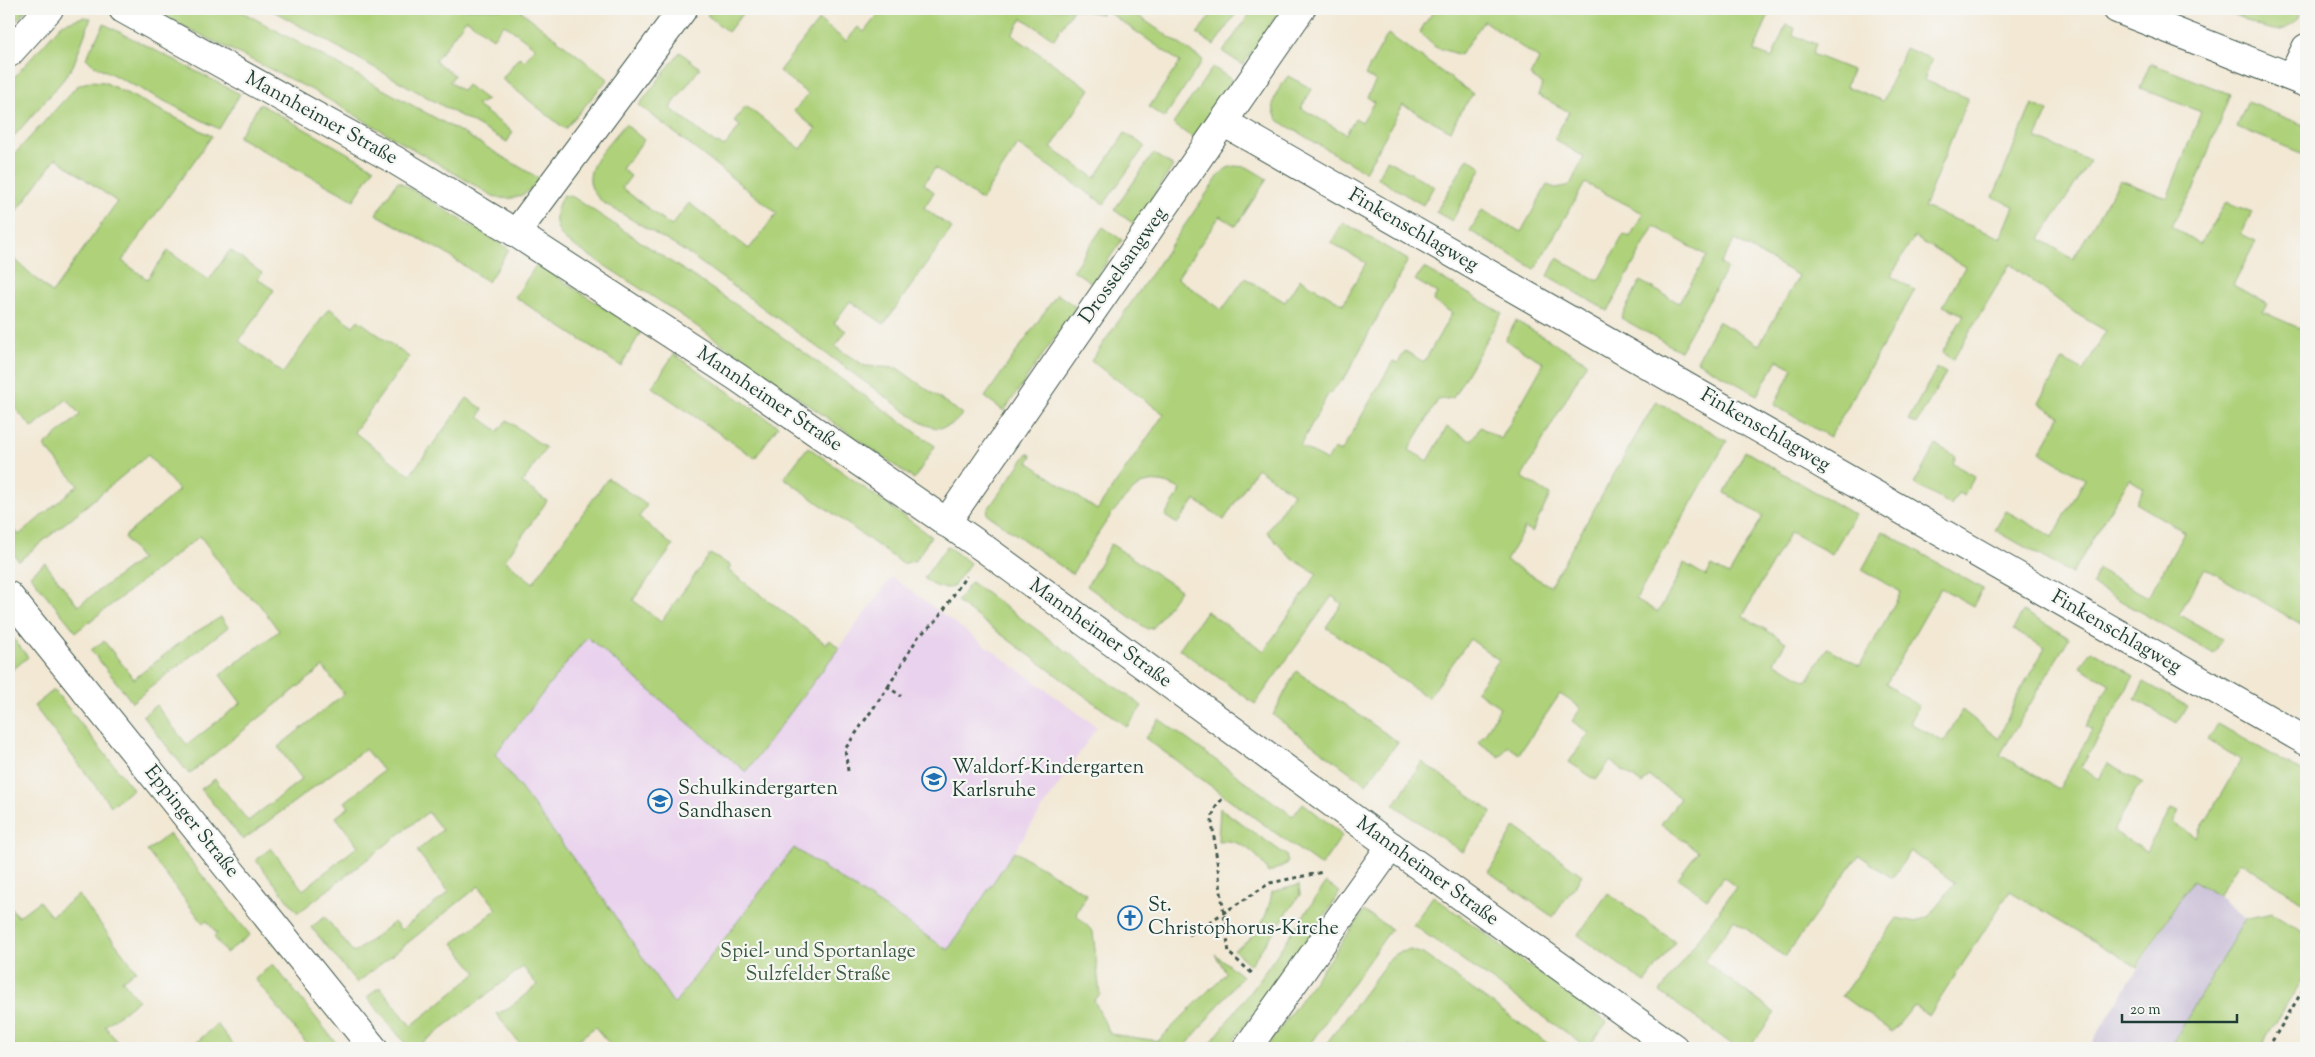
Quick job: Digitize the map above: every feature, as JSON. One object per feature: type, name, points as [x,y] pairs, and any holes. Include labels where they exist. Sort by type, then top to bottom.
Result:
[{"type":"street","points":[[9,53],[50,9]]},
{"type":"street","name":"Mannheimer Straße","points":[[123,9],[395,160],[516,233],[737,377],[984,549],[1391,846],[1674,1048]]},
{"type":"street","points":[[516,233],[683,9]]},
{"type":"street","name":"Drosselsangweg","points":[[946,523],[1301,9]]},
{"type":"street","points":[[2117,9],[2299,80],[2306,48]]},
{"type":"street","name":"Finkenschlagweg","points":[[1223,122],[2306,740]]},
{"type":"street","name":"Eppinger Straße","points":[[9,596],[372,1048]]},
{"type":"street","points":[[1247,1048],[1391,846]]},
{"type":"path","points":[[848,770],[845,750],[888,687],[918,637],[937,620],[984,549]]},
{"type":"path","points":[[888,687],[901,696]]},
{"type":"path","points":[[1222,799],[1214,810],[1212,822],[1229,953],[1253,974]]},
{"type":"path","points":[[1189,935],[1270,883],[1323,872]]},
{"type":"path","points":[[2268,1048],[2306,985]]},
{"type":"path","points":[[9,1042],[13,1048]]},
{"type":"shaded area","points":[[892,577],[1097,727],[948,950],[794,848],[674,1004],[602,897],[495,754],[587,637],[746,771]]},
{"type":"shaded area","points":[[2192,880],[2218,896],[2245,919],[2170,1048],[2089,1048]]},
{"type":"green space","points":[[9,9],[27,9],[9,29]]},
{"type":"green space","points":[[149,9],[237,9],[461,132],[540,179],[520,196],[507,199],[493,196],[314,91]]},
{"type":"green space","points":[[270,9],[523,9],[521,11],[608,79],[565,129],[502,79],[519,57],[525,61],[535,47],[504,24],[493,38],[466,19],[435,61],[454,75],[450,82],[462,91],[467,85],[487,100],[476,105],[513,132],[507,142]]},
{"type":"green space","points":[[712,9],[746,9],[728,32],[707,15]]},
{"type":"green space","points":[[874,9],[1073,9],[1054,39],[1022,18],[1012,35],[1090,89],[1051,148],[1095,178],[1125,133],[1145,146],[1104,204],[1018,145],[981,200],[935,168],[924,184],[934,192],[924,208],[952,228],[884,324],[850,301],[834,323],[846,331],[835,347],[865,366],[897,368],[962,414],[953,424],[942,428],[931,427],[919,421],[686,252],[604,203],[594,193],[590,183],[595,163],[625,124],[644,140],[622,169],[631,176],[622,188],[671,226],[689,203],[749,249],[777,213],[639,105],[680,52],[700,68],[670,108],[716,144],[718,143],[724,147],[740,126],[734,121],[746,106],[801,149],[816,129],[794,111],[808,94],[779,71],[819,20],[846,41],[858,27],[864,32],[879,13]]},
{"type":"green space","points":[[1073,9],[1128,9],[1203,60],[1164,118],[1149,107],[1180,62],[1105,10],[1101,14]]},
{"type":"green space","points":[[1215,9],[1239,9],[1214,45],[1197,34]]},
{"type":"green space","points":[[1253,9],[1281,9],[1243,65],[1223,52]]},
{"type":"green space","points":[[1435,9],[1771,9],[1754,51],[1772,58],[1786,25],[1795,28],[1793,35],[1816,44],[1812,54],[1852,70],[1846,86],[1883,101],[1905,48],[1932,59],[1924,80],[1968,98],[1924,207],[2001,238],[2014,206],[1993,197],[2032,104],[2048,111],[2036,138],[2090,161],[2040,239],[2073,259],[2120,180],[2167,198],[2201,112],[2140,88],[2150,63],[2230,94],[2193,191],[2171,226],[2200,244],[2226,202],[2252,212],[2241,234],[2256,241],[2233,285],[2268,304],[2263,312],[2304,330],[2306,326],[2306,627],[2205,568],[2179,614],[2222,639],[2214,654],[2093,585],[2098,569],[2148,597],[2185,532],[2136,503],[2144,488],[2129,479],[2072,574],[1995,530],[2006,511],[2053,537],[2085,479],[2040,452],[2060,416],[2039,403],[2063,360],[2083,371],[2106,331],[2075,313],[2010,264],[1953,360],[1942,353],[1964,315],[1943,306],[1965,267],[1914,237],[1891,276],[1915,290],[1830,437],[1774,405],[1793,368],[1777,360],[1757,395],[1697,361],[1718,321],[1759,345],[1799,276],[1735,240],[1720,264],[1727,268],[1680,351],[1621,318],[1640,281],[1679,303],[1707,256],[1654,226],[1608,311],[1548,276],[1557,258],[1598,281],[1624,234],[1630,237],[1643,213],[1585,183],[1535,269],[1470,231],[1482,210],[1521,232],[1547,185],[1556,188],[1570,185],[1584,157],[1554,139],[1569,112],[1538,95],[1543,84],[1530,76],[1539,59],[1484,21],[1460,55],[1435,47],[1419,32]]},
{"type":"green space","points":[[2222,9],[2304,9],[2288,27],[2275,30],[2260,26]]},
{"type":"green space","points":[[83,17],[91,18],[73,66],[9,142],[9,83],[62,24]]},
{"type":"green space","points":[[104,24],[240,94],[219,129],[92,64],[86,58]]},
{"type":"green space","points":[[1388,34],[1473,94],[1459,114],[1451,131],[1403,105],[1365,172],[1279,121],[1275,115],[1273,103],[1277,92],[1288,76],[1312,89],[1301,108],[1346,134],[1355,118],[1362,122],[1374,102],[1367,97],[1376,81],[1365,75]]},
{"type":"green space","points":[[1213,67],[1232,80],[1193,138],[1173,124]]},
{"type":"green space","name":"Spiel- und Sportanlage Sulzfelder Straße","points":[[90,81],[104,82],[212,136],[122,261],[147,279],[168,251],[209,280],[230,250],[262,273],[258,279],[274,290],[239,341],[283,373],[329,308],[353,326],[358,320],[409,357],[354,432],[410,475],[467,398],[483,409],[479,417],[498,431],[507,420],[546,448],[522,483],[547,501],[505,560],[533,583],[608,478],[647,505],[639,517],[673,546],[633,600],[661,622],[710,554],[731,566],[728,570],[826,644],[830,640],[839,648],[746,772],[587,637],[495,754],[602,897],[674,1004],[794,848],[948,950],[1014,851],[1087,894],[1076,914],[1093,932],[1100,995],[1094,1000],[1110,1034],[1158,1041],[1226,973],[1215,954],[1242,976],[1184,1048],[613,1048],[595,1027],[568,1048],[523,1048],[496,1014],[508,1009],[537,985],[523,967],[416,1048],[409,1048],[367,997],[380,987],[411,1026],[477,973],[453,943],[497,909],[479,886],[357,983],[311,927],[325,917],[354,953],[394,922],[401,930],[449,892],[417,851],[442,830],[428,812],[298,913],[256,860],[271,848],[303,890],[358,846],[336,817],[349,807],[345,802],[383,771],[365,749],[243,840],[201,789],[215,779],[248,821],[302,779],[278,747],[344,694],[323,667],[189,774],[143,716],[156,705],[187,745],[241,703],[220,675],[279,631],[259,604],[238,587],[200,536],[76,632],[30,575],[45,563],[78,606],[141,559],[124,537],[179,490],[148,455],[19,561],[9,549],[9,523],[19,535],[78,485],[44,446],[80,415],[67,399],[33,428],[9,402],[9,254],[52,293],[117,202],[56,158],[15,214],[9,208],[9,160],[77,86]]},
{"type":"green space","points":[[2247,102],[2306,126],[2306,155],[2237,127]]},
{"type":"green space","points":[[260,104],[374,168],[354,200],[238,137]]},
{"type":"green space","points":[[1154,153],[1173,166],[1134,224],[1114,210]]},
{"type":"green space","points":[[1468,158],[1482,167],[1452,221],[1436,212]]},
{"type":"green space","points":[[1387,160],[1434,186],[1423,205],[1377,178]]},
{"type":"green space","points":[[1234,166],[1247,167],[1267,179],[1236,226],[1220,216],[1177,278],[1222,310],[1245,278],[1285,302],[1300,279],[1343,304],[1366,263],[1331,243],[1343,222],[1408,260],[1346,376],[1327,396],[1300,446],[1327,461],[1334,449],[1341,452],[1393,361],[1398,363],[1405,351],[1424,362],[1452,313],[1433,301],[1437,293],[1415,280],[1424,268],[1502,313],[1453,398],[1438,400],[1409,450],[1428,461],[1447,427],[1471,441],[1480,427],[1501,439],[1544,363],[1505,340],[1516,321],[1587,362],[1522,477],[1550,495],[1532,532],[1525,528],[1506,561],[1550,586],[1656,401],[1727,441],[1636,599],[1658,612],[1684,563],[1706,576],[1712,566],[1729,575],[1763,516],[1725,493],[1745,451],[1855,515],[1832,554],[1790,532],[1743,616],[1786,642],[1774,662],[1807,681],[1827,648],[1860,666],[1901,592],[1862,570],[1883,531],[1983,589],[1973,606],[1941,588],[1886,684],[1919,706],[1910,723],[1944,742],[1962,710],[1999,739],[2016,698],[2045,648],[2013,630],[2023,611],[2069,638],[2000,755],[2059,789],[2092,730],[2086,726],[2110,684],[2080,667],[2091,650],[2134,676],[2081,768],[2099,779],[2108,763],[2143,783],[2137,789],[2113,831],[2146,851],[2171,809],[2179,812],[2173,823],[2196,837],[2241,760],[2208,740],[2218,724],[2306,774],[2306,904],[2240,861],[2218,896],[2192,880],[2137,967],[2010,891],[1929,1016],[1914,1006],[1892,1032],[1842,996],[1897,918],[1916,922],[1929,916],[1955,883],[1911,851],[1892,878],[1859,855],[1785,957],[1734,920],[1704,961],[1775,1013],[1749,1048],[1737,1048],[1660,992],[1736,887],[1723,877],[1707,899],[1678,878],[1698,851],[1661,824],[1680,798],[1649,776],[1642,784],[1610,761],[1596,780],[1569,762],[1589,733],[1572,721],[1581,708],[1560,694],[1519,754],[1508,746],[1500,757],[1478,742],[1485,734],[1500,707],[1476,691],[1499,660],[1470,639],[1428,698],[1326,627],[1342,604],[1332,596],[1255,704],[1179,649],[1206,611],[1264,651],[1317,574],[1290,557],[1267,532],[1293,493],[1257,468],[1224,520],[1195,500],[1177,524],[1165,516],[1181,490],[1161,482],[1146,483],[1122,501],[1072,574],[987,514],[988,509],[1028,453],[1032,456],[1028,462],[1097,510],[1164,414],[1091,361],[1220,174],[1227,168]]},
{"type":"green space","points":[[398,181],[509,249],[488,282],[445,253],[376,214]]},
{"type":"green space","points":[[563,195],[573,197],[750,314],[935,446],[914,479],[675,311],[565,240],[556,224],[556,213]]},
{"type":"green space","points":[[1103,227],[1122,240],[1092,283],[1073,270]]},
{"type":"green space","points":[[537,264],[641,332],[621,366],[515,297]]},
{"type":"green space","points":[[1057,294],[1076,307],[1004,411],[985,397]]},
{"type":"green space","points":[[674,354],[778,426],[755,458],[652,387]]},
{"type":"green space","points":[[1937,368],[1946,373],[1916,424],[1908,420]]},
{"type":"green space","points":[[1936,445],[1956,456],[1953,464],[1975,476],[1964,496],[1958,493],[1951,505],[1914,484]]},
{"type":"green space","points":[[808,447],[931,536],[916,560],[903,564],[784,478]]},
{"type":"green space","points":[[1111,544],[1180,590],[1153,628],[1147,629],[1087,586]]},
{"type":"green space","points":[[947,546],[970,563],[953,587],[941,588],[924,578]]},
{"type":"green space","points":[[971,582],[1142,706],[1127,727],[957,602]]},
{"type":"green space","points":[[221,617],[228,627],[132,702],[91,650],[104,641],[134,679],[186,638]]},
{"type":"green space","points":[[9,633],[28,657],[9,673]]},
{"type":"green space","points":[[1296,671],[1398,742],[1366,784],[1273,715]]},
{"type":"green space","points":[[2144,682],[2187,706],[2177,723],[2135,699]]},
{"type":"green space","points":[[54,690],[133,789],[111,806],[34,706]]},
{"type":"green space","points":[[1159,719],[1293,816],[1303,803],[1336,829],[1342,836],[1321,866],[1145,738]]},
{"type":"green space","points":[[1422,762],[1492,812],[1462,852],[1394,805]]},
{"type":"green space","points":[[1220,808],[1286,855],[1288,863],[1268,873],[1260,860],[1248,849],[1234,842],[1218,841]]},
{"type":"green space","points":[[1515,827],[1582,875],[1553,917],[1489,872]]},
{"type":"green space","points":[[169,834],[250,935],[226,953],[214,937],[217,934],[207,921],[203,923],[147,851]]},
{"type":"green space","points":[[1326,883],[1340,892],[1328,911],[1228,1048],[1207,1048],[1262,976]]},
{"type":"green space","points":[[1299,885],[1300,895],[1250,965],[1234,950],[1249,939],[1260,926],[1268,910],[1272,892]]},
{"type":"green space","points":[[1608,893],[1675,942],[1645,983],[1578,935]]},
{"type":"green space","points":[[78,895],[136,970],[122,980],[138,1000],[105,1026],[122,1048],[16,1048],[9,1039],[9,905],[18,917],[39,901],[51,916]]},
{"type":"green space","points":[[1433,896],[1607,1022],[1588,1048],[1413,925]]},
{"type":"green space","points":[[1364,911],[1391,929],[1307,1048],[1266,1048]]},
{"type":"green space","points":[[2272,913],[2306,934],[2306,974],[2260,1048],[2170,1048],[2245,919]]},
{"type":"green space","points":[[1410,950],[1423,954],[1554,1048],[1323,1048],[1391,957],[1400,952]]},
{"type":"green space","points":[[273,964],[340,1048],[310,1048],[255,979]]},
{"type":"green space","points":[[217,1024],[236,1048],[190,1048]]},
{"type":"place","name":"Waldorf-Kindergarten Karlsruhe","points":[[934,779]]},
{"type":"place","name":"Schulkindergarten Sandhasen","points":[[660,801]]},
{"type":"place","name":"St. Christophorus-Kirche","points":[[1130,918]]}]
